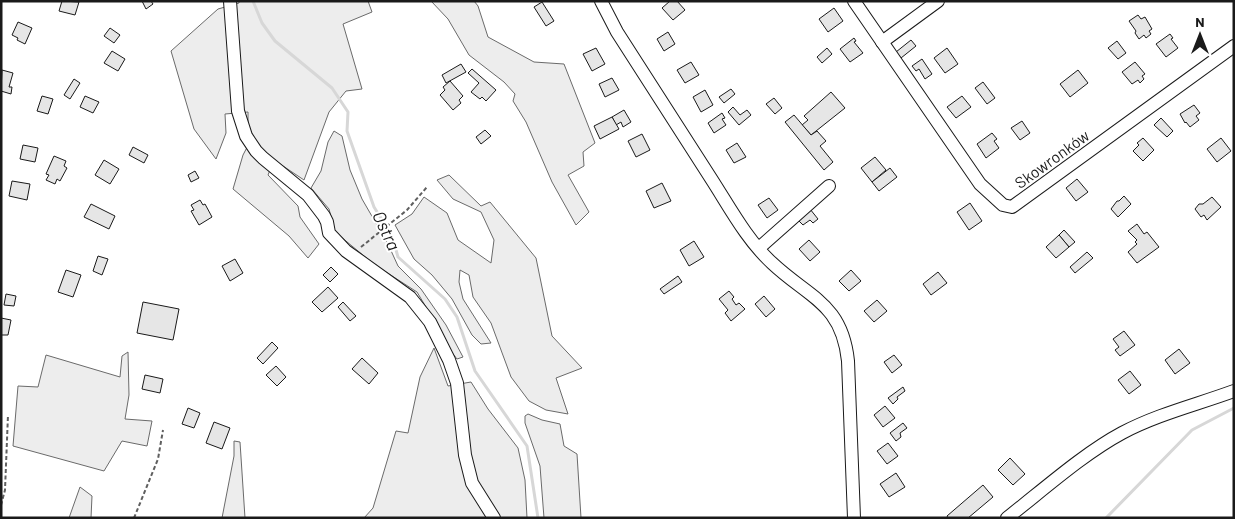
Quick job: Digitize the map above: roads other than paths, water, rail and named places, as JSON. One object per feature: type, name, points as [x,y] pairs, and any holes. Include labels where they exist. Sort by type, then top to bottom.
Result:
[{"type":"street","points":[[230,1],[238,111],[246,136],[263,158],[308,195],[324,216],[329,234],[346,251],[410,297],[430,322],[449,360],[457,383],[465,455],[472,483],[494,518]]},
{"type":"street","points":[[601,1],[617,32],[729,206],[759,248],[779,270],[829,309],[842,331],[848,361],[854,518]]},
{"type":"street","name":"Skowronków","points":[[854,1],[980,184],[1003,205],[1012,207],[1234,46]]},
{"type":"street","points":[[882,42],[938,1]]},
{"type":"street","points":[[759,248],[829,186]]},
{"type":"street","points":[[1007,518],[1089,454],[1122,434],[1160,416],[1234,391]]},
{"type":"waterway","name":"Ostra","points":[[253,1],[262,23],[275,41],[332,88],[348,112],[347,131],[374,207],[392,236],[398,257],[445,299],[457,317],[475,371],[527,446],[538,518]]},
{"type":"waterway","points":[[1106,518],[1192,430],[1234,408]]}]
